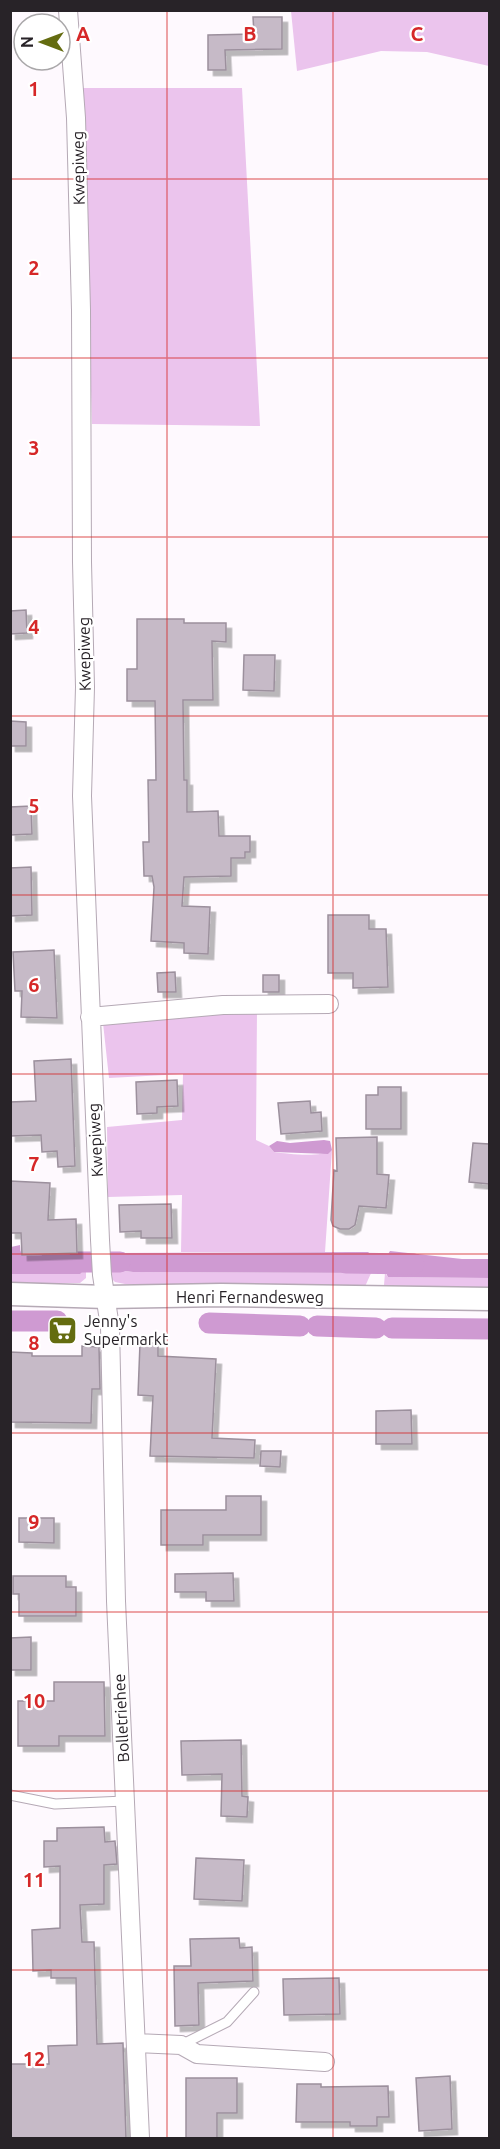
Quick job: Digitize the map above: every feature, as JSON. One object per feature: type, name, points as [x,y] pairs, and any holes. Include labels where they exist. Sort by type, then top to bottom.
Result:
[{"type":"street","name":"Kwepiweg","points":[[68,10],[76,118],[81,310],[82,562],[86,687],[82,796],[100,1240],[104,1286]]},
{"type":"street","points":[[90,1017],[223,1005],[329,1004]]},
{"type":"street","name":"Henri Fernandesweg","points":[[10,1294],[104,1286],[221,1295],[489,1299]]},
{"type":"street","name":"Bolletriehee","points":[[104,1286],[110,1327],[116,1601],[141,2139]]},
{"type":"street","points":[[136,2043],[181,2045],[197,2054],[325,2062]]},
{"type":"lane","points":[[10,1795],[55,1804],[125,1802]]},
{"type":"lane","points":[[181,2045],[226,2022],[254,1992]]},
{"type":"shaded area","points":[[291,11],[489,11],[489,66],[427,52],[381,51],[297,71]]},
{"type":"shaded area","points":[[82,88],[242,88],[260,426],[92,424]]},
{"type":"shaded area","points":[[257,1010],[256,1140],[269,1146],[274,1152],[280,1153],[313,1155],[332,1150],[325,1252],[181,1252],[182,1195],[108,1197],[107,1127],[182,1120],[183,1074],[109,1078],[103,1023]]},
{"type":"shaded area","points":[[277,1141],[290,1143],[330,1141],[332,1150],[328,1154],[274,1152],[269,1146]]},
{"type":"shaded area","points":[[20,1245],[21,1256],[83,1255],[83,1271],[80,1274],[11,1274],[11,1247]]},
{"type":"shaded area","points":[[390,1251],[462,1259],[489,1259],[489,1278],[388,1277],[385,1264]]},
{"type":"shaded area","points":[[368,1252],[373,1256],[371,1273],[133,1272],[111,1269],[111,1254],[116,1253]]},
{"type":"shaded area","points":[[86,1269],[86,1278],[80,1283],[11,1284],[10,1274],[79,1274]]},
{"type":"shaded area","points":[[111,1269],[133,1272],[370,1273],[372,1271],[363,1291],[125,1284],[115,1282],[110,1277]]},
{"type":"shaded area","points":[[385,1273],[388,1277],[489,1278],[489,1290],[388,1288],[384,1285]]},
{"type":"building","points":[[253,17],[282,17],[282,49],[225,50],[226,70],[208,70],[208,35],[254,34]]},
{"type":"building","points":[[26,610],[27,633],[10,634],[10,611]]},
{"type":"building","points":[[137,619],[184,619],[184,623],[226,623],[226,642],[212,641],[213,700],[183,700],[184,780],[187,780],[187,812],[218,811],[219,836],[250,836],[250,852],[245,852],[245,858],[231,858],[231,876],[184,877],[182,906],[210,907],[208,954],[184,953],[184,943],[151,941],[154,887],[152,876],[144,876],[143,842],[149,842],[148,780],[156,780],[155,701],[127,701],[127,669],[137,669]]},
{"type":"building","points":[[244,655],[275,655],[274,691],[243,690]]},
{"type":"building","points":[[10,721],[26,722],[26,746],[10,746]]},
{"type":"building","points":[[31,806],[32,834],[10,835],[10,807]]},
{"type":"building","points":[[31,867],[32,915],[10,916],[10,868]]},
{"type":"building","points":[[328,915],[369,915],[369,929],[386,929],[388,987],[353,988],[353,973],[328,973]]},
{"type":"building","points":[[54,950],[57,1018],[21,1017],[22,991],[15,991],[13,952]]},
{"type":"building","points":[[175,972],[176,992],[158,992],[157,973]]},
{"type":"building","points":[[263,975],[279,975],[279,992],[263,992]]},
{"type":"building","points":[[71,1059],[75,1166],[58,1167],[57,1151],[42,1152],[41,1135],[10,1136],[10,1102],[36,1101],[34,1061]]},
{"type":"building","points":[[177,1080],[178,1106],[157,1107],[157,1113],[137,1114],[136,1082]]},
{"type":"building","points":[[378,1087],[401,1087],[401,1129],[366,1129],[366,1095],[378,1095]]},
{"type":"building","points":[[310,1101],[311,1113],[321,1112],[322,1131],[281,1134],[278,1103]]},
{"type":"building","points":[[377,1137],[377,1174],[389,1175],[386,1208],[359,1206],[355,1225],[349,1229],[333,1226],[331,1220],[334,1170],[337,1171],[336,1138]]},
{"type":"building","points":[[473,1143],[489,1144],[489,1184],[469,1182]]},
{"type":"building","points":[[10,1181],[50,1183],[48,1220],[76,1219],[77,1253],[22,1255],[21,1233],[10,1233]]},
{"type":"building","points":[[171,1204],[172,1238],[141,1238],[141,1231],[120,1232],[119,1205]]},
{"type":"building","points":[[140,1343],[158,1343],[158,1356],[216,1359],[212,1438],[255,1440],[254,1458],[150,1456],[153,1396],[138,1395]]},
{"type":"building","points":[[82,1346],[99,1347],[100,1389],[92,1389],[91,1423],[10,1422],[10,1352],[32,1353],[32,1356],[82,1356]]},
{"type":"building","points":[[411,1410],[412,1444],[376,1444],[376,1411]]},
{"type":"building","points":[[261,1451],[281,1451],[280,1467],[260,1466]]},
{"type":"building","points":[[226,1496],[261,1496],[261,1535],[203,1535],[203,1545],[161,1545],[161,1510],[226,1510]]},
{"type":"building","points":[[19,1518],[54,1518],[54,1543],[19,1542]]},
{"type":"building","points":[[233,1573],[234,1601],[206,1601],[206,1592],[175,1592],[175,1574]]},
{"type":"building","points":[[13,1576],[66,1576],[66,1587],[76,1587],[76,1616],[19,1616],[19,1594],[13,1594]]},
{"type":"building","points":[[31,1637],[31,1670],[10,1670],[10,1638]]},
{"type":"building","points":[[54,1682],[104,1682],[105,1736],[59,1736],[59,1746],[18,1746],[18,1701],[54,1701]]},
{"type":"building","points":[[241,1740],[242,1796],[248,1797],[247,1817],[221,1816],[222,1774],[182,1775],[181,1741]]},
{"type":"building","points":[[104,1827],[105,1842],[115,1841],[117,1864],[104,1865],[104,1904],[80,1905],[82,1942],[94,1942],[97,2044],[123,2043],[126,2139],[10,2139],[10,2064],[49,2064],[48,2046],[77,2045],[76,1978],[51,1978],[51,1970],[33,1971],[32,1930],[60,1928],[60,1866],[44,1867],[44,1841],[57,1841],[57,1828]]},
{"type":"building","points":[[196,1858],[244,1860],[242,1901],[194,1899]]},
{"type":"building","points":[[239,1938],[240,1948],[252,1947],[253,1981],[198,1983],[199,2025],[175,2026],[174,1966],[191,1966],[190,1939]]},
{"type":"building","points":[[339,1978],[340,2014],[284,2015],[283,1979]]},
{"type":"building","points":[[450,2076],[452,2129],[419,2131],[416,2078]]},
{"type":"building","points":[[186,2078],[237,2078],[237,2113],[217,2113],[217,2139],[186,2139]]},
{"type":"building","points":[[297,2084],[321,2084],[321,2087],[388,2086],[389,2117],[377,2117],[377,2126],[350,2126],[350,2122],[296,2122]]},
{"type":"waterway","points":[[10,1262],[120,1262]]},
{"type":"waterway","points":[[346,1263],[414,1264]]},
{"type":"waterway","points":[[10,1321],[57,1321]]},
{"type":"waterway","points":[[209,1323],[300,1326]]},
{"type":"waterway","points":[[317,1326],[376,1328]]},
{"type":"waterway","points":[[392,1328],[490,1329]]},
{"type":"place","name":"Jenny's Supermarkt","points":[[63,1330]]}]
